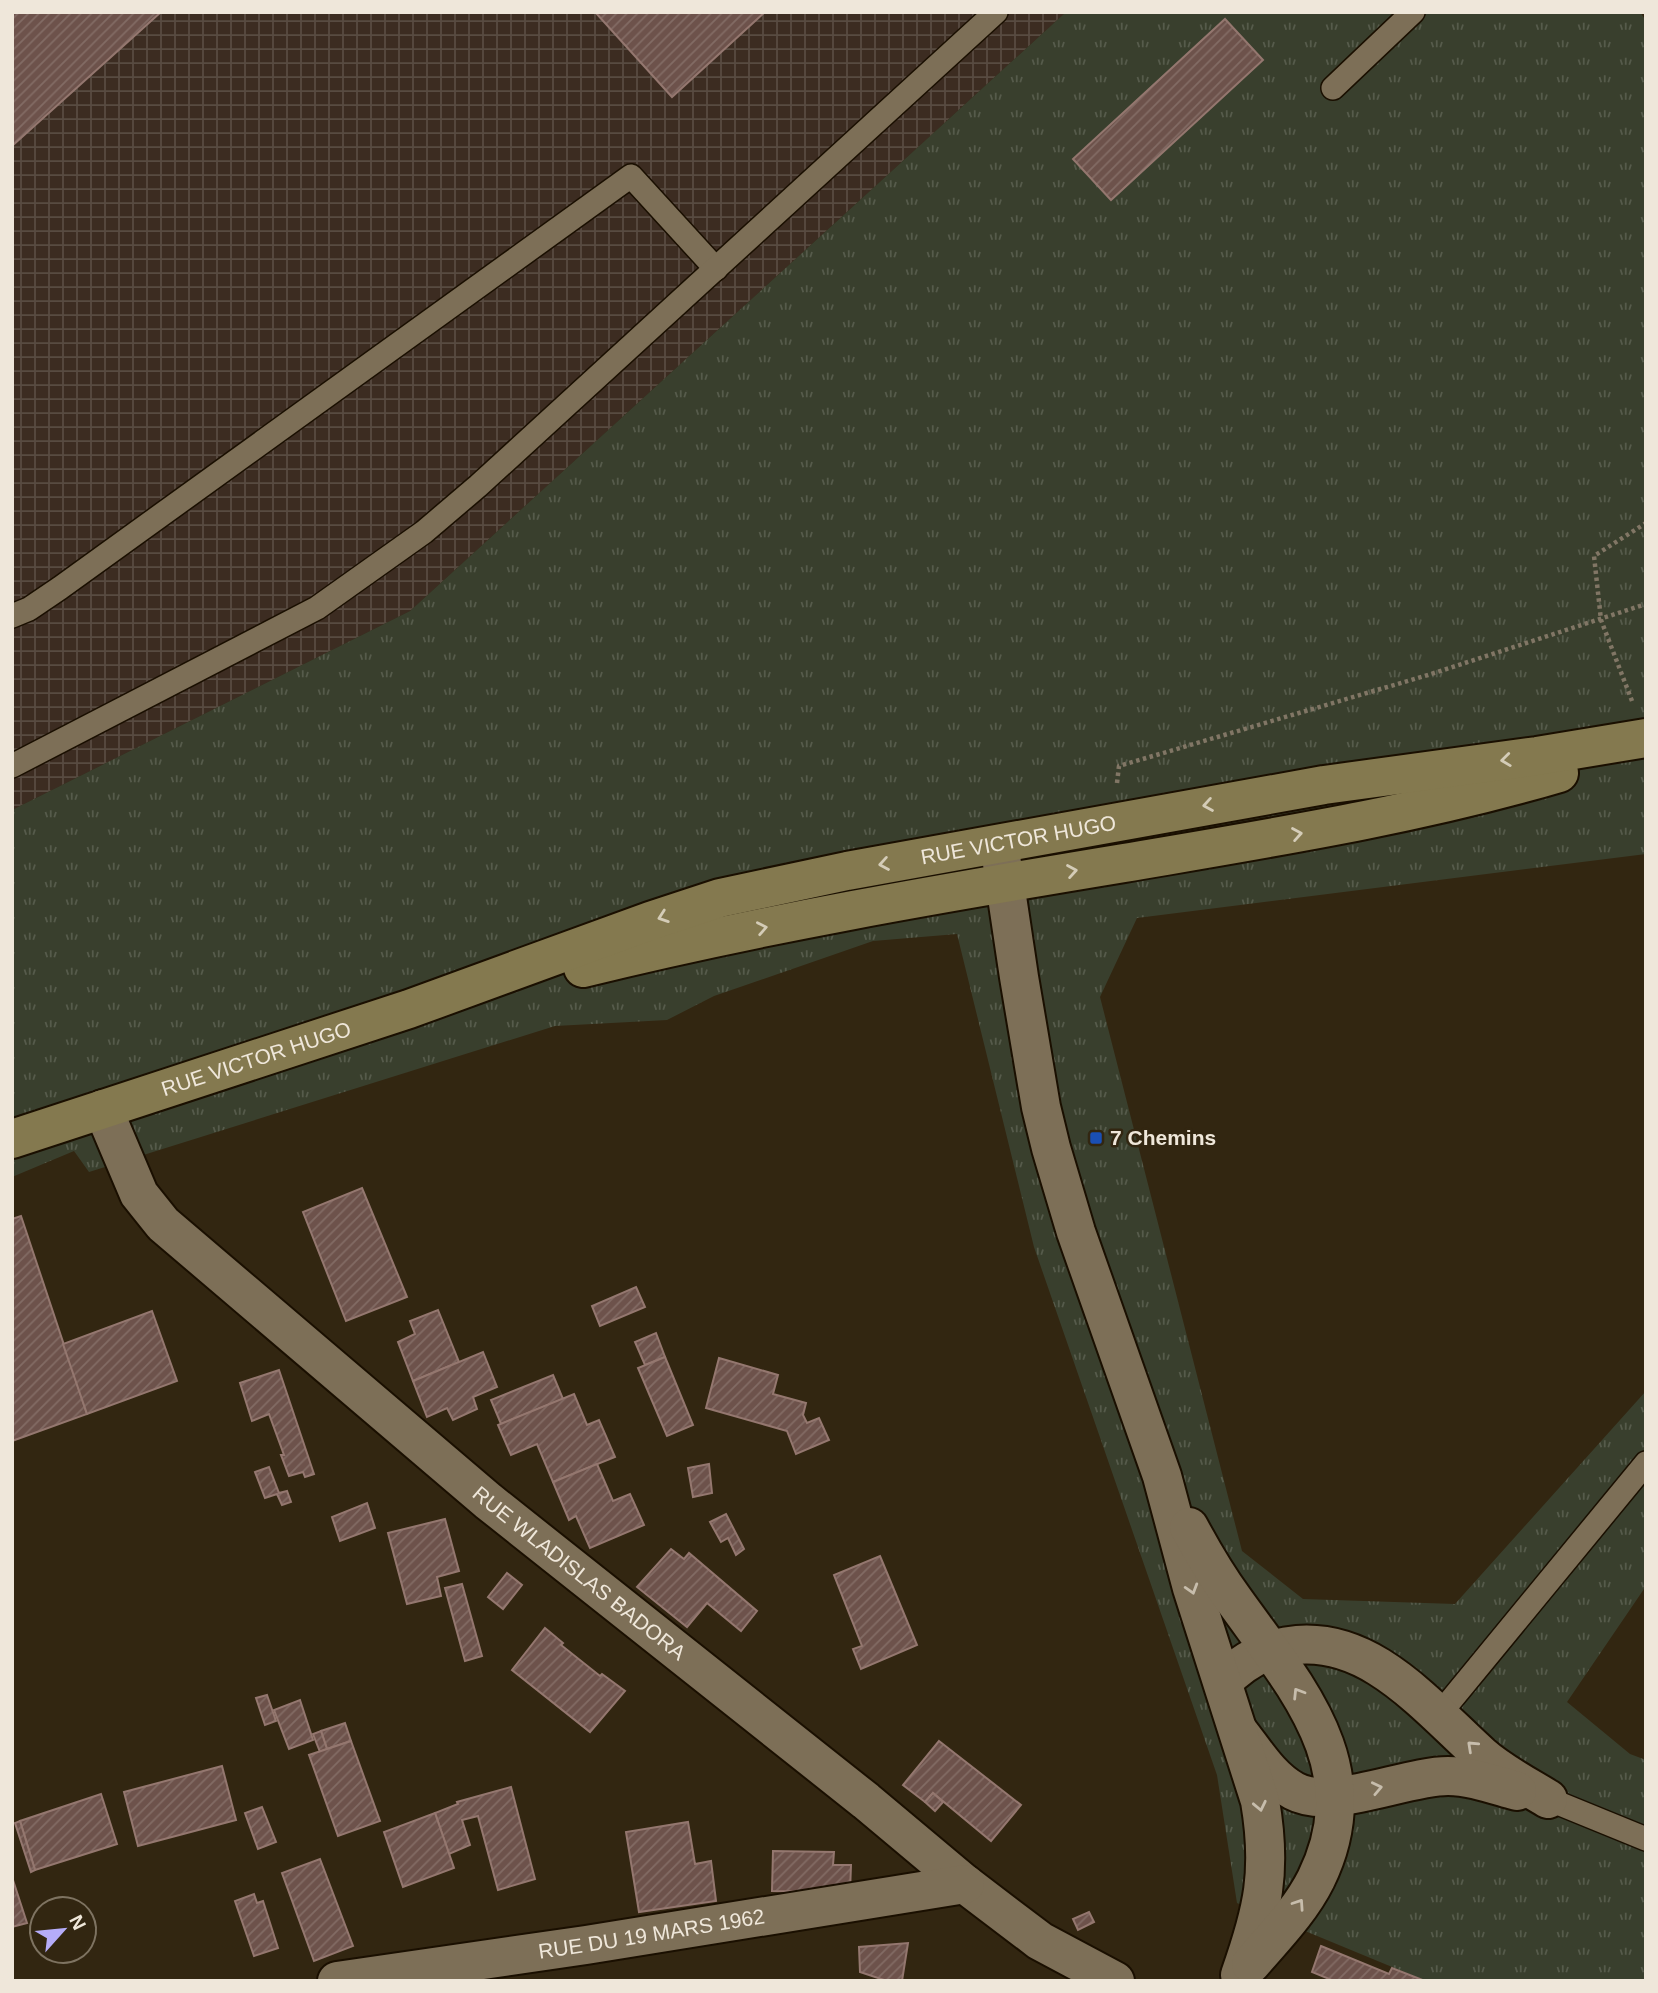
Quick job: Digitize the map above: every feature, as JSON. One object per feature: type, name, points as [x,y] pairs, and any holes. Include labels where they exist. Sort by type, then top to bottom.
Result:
[{"type":"main road","name":"RUE VICTOR HUGO","points":[[12,1139],[409,1010],[720,898],[807,878],[1363,778],[1537,757],[1646,738],[1567,770],[1446,803],[1310,831],[1005,883],[707,939],[409,1010]]},
{"type":"street","points":[[999,843],[1041,1107],[1051,1148],[1076,1232],[1162,1476],[1192,1588],[1259,1801],[1266,1856],[1258,1922],[1238,1978]]},
{"type":"street","name":"RUE WLADISLAS BADORA","points":[[103,1109],[139,1194],[163,1224],[488,1501],[866,1801],[965,1884],[1040,1941],[1115,1981]]},
{"type":"street","points":[[1162,1476],[1218,1578],[1301,1698],[1325,1742],[1333,1766],[1336,1797],[1334,1831],[1315,1881],[1283,1928],[1238,1978]]},
{"type":"street","points":[[1223,1682],[1243,1663],[1270,1650],[1307,1644],[1330,1647],[1359,1657],[1396,1679],[1483,1756],[1548,1799]]},
{"type":"street","points":[[1239,1732],[1277,1779],[1296,1792],[1312,1796],[1336,1797],[1427,1777],[1463,1776],[1548,1799]]},
{"type":"street","name":"RUE DU 19 MARS 1962","points":[[337,1981],[586,1945],[965,1884]]},
{"type":"lane","points":[[12,766],[317,608],[424,532],[478,486],[996,12]]},
{"type":"lane","points":[[1333,88],[1413,12]]},
{"type":"lane","points":[[12,616],[60,588],[631,177],[716,269]]},
{"type":"lane","points":[[1438,1716],[1646,1463]]},
{"type":"lane","points":[[1548,1799],[1646,1839]]},
{"type":"path","points":[[1636,711],[1601,620],[1594,556],[1646,523]]},
{"type":"path","points":[[1113,822],[1119,766],[1428,675],[1646,604]]},
{"type":"shaded area","points":[[12,12],[1066,12],[410,611],[12,810]]},
{"type":"green space","points":[[1066,12],[1640,12],[1646,21],[1646,854],[1137,918],[1100,997],[1242,1551],[1303,1599],[1455,1604],[1646,1391],[1646,1586],[1567,1702],[1630,1754],[1646,1760],[1646,1981],[1426,1981],[1237,1903],[1217,1775],[1034,1247],[957,934],[873,941],[714,996],[667,1020],[555,1026],[89,1172],[74,1151],[12,1177],[12,810],[410,611]]},
{"type":"building","points":[[12,12],[161,12],[12,146]]},
{"type":"building","points":[[595,12],[765,12],[672,97]]},
{"type":"building","points":[[1225,19],[1263,60],[1111,200],[1073,159]]},
{"type":"building","points":[[362,1188],[407,1297],[346,1321],[303,1212]]},
{"type":"building","points":[[21,1216],[87,1414],[12,1441],[12,1219]]},
{"type":"building","points":[[636,1287],[645,1307],[600,1326],[592,1306]]},
{"type":"building","points":[[438,1310],[459,1362],[413,1381],[398,1342],[415,1334],[410,1321]]},
{"type":"building","points":[[152,1311],[177,1381],[87,1414],[63,1344]]},
{"type":"building","points":[[656,1333],[665,1357],[645,1365],[635,1342]]},
{"type":"building","points":[[483,1352],[497,1387],[473,1397],[477,1409],[453,1420],[447,1408],[427,1417],[413,1381]]},
{"type":"building","points":[[665,1357],[693,1425],[667,1436],[638,1368]]},
{"type":"building","points":[[719,1358],[778,1375],[773,1394],[806,1403],[803,1415],[807,1423],[819,1418],[829,1440],[796,1454],[787,1431],[706,1408]]},
{"type":"building","points":[[279,1370],[314,1474],[305,1477],[303,1472],[289,1476],[269,1414],[252,1421],[240,1383]]},
{"type":"building","points":[[553,1375],[563,1399],[501,1424],[491,1400]]},
{"type":"building","points":[[574,1394],[587,1425],[599,1420],[615,1457],[553,1482],[537,1444],[511,1455],[498,1425]]},
{"type":"building","points":[[597,1464],[613,1501],[630,1494],[644,1525],[590,1548],[576,1516],[569,1520],[553,1482]]},
{"type":"building","points":[[709,1464],[712,1493],[693,1497],[688,1468]]},
{"type":"building","points":[[269,1467],[279,1493],[287,1491],[291,1502],[282,1505],[277,1494],[265,1498],[255,1472]]},
{"type":"building","points":[[367,1503],[375,1528],[340,1541],[332,1517]]},
{"type":"building","points":[[726,1514],[744,1549],[736,1555],[728,1538],[721,1542],[710,1522]]},
{"type":"building","points":[[445,1519],[459,1571],[437,1577],[441,1596],[407,1604],[388,1533]]},
{"type":"building","points":[[671,1549],[684,1559],[689,1553],[757,1611],[741,1631],[707,1603],[687,1627],[637,1587]]},
{"type":"building","points":[[880,1556],[917,1645],[861,1669],[853,1649],[862,1646],[834,1575]]},
{"type":"building","points":[[507,1573],[522,1585],[503,1609],[488,1597]]},
{"type":"building","points":[[462,1584],[482,1656],[465,1661],[445,1588]]},
{"type":"building","points":[[545,1628],[563,1643],[561,1645],[600,1676],[602,1674],[625,1691],[590,1732],[512,1670]]},
{"type":"building","points":[[267,1695],[276,1721],[265,1725],[256,1698]]},
{"type":"building","points":[[300,1700],[313,1740],[289,1749],[274,1710]]},
{"type":"building","points":[[345,1723],[351,1741],[327,1749],[321,1731]]},
{"type":"building","points":[[321,1731],[327,1749],[320,1752],[313,1734]]},
{"type":"building","points":[[351,1741],[380,1821],[338,1836],[309,1755]]},
{"type":"building","points":[[939,1741],[1021,1805],[991,1841],[933,1793],[925,1802],[903,1785]]},
{"type":"building","points":[[222,1766],[236,1820],[138,1846],[124,1792]]},
{"type":"building","points":[[511,1787],[535,1879],[498,1890],[478,1816],[462,1820],[470,1845],[449,1854],[435,1813],[458,1804],[457,1802]]},
{"type":"building","points":[[933,1793],[943,1802],[935,1811],[925,1802]]},
{"type":"building","points":[[101,1794],[117,1844],[35,1870],[20,1821]]},
{"type":"building","points":[[262,1807],[276,1842],[258,1849],[245,1813]]},
{"type":"building","points":[[435,1813],[454,1868],[403,1887],[384,1832]]},
{"type":"building","points":[[20,1821],[35,1870],[31,1872],[15,1823]]},
{"type":"building","points":[[688,1822],[695,1864],[711,1861],[716,1901],[639,1912],[626,1832]]},
{"type":"building","points":[[773,1851],[834,1852],[833,1865],[851,1865],[850,1892],[772,1891]]},
{"type":"building","points":[[320,1859],[353,1946],[314,1961],[282,1873]]},
{"type":"building","points":[[12,1877],[27,1923],[12,1927]]},
{"type":"building","points":[[254,1894],[257,1903],[263,1901],[278,1948],[254,1956],[235,1901]]},
{"type":"building","points":[[1089,1912],[1094,1922],[1078,1930],[1073,1919]]},
{"type":"building","points":[[908,1943],[902,1981],[887,1981],[860,1972],[859,1947]]},
{"type":"building","points":[[1321,1946],[1389,1974],[1392,1968],[1425,1981],[1334,1981],[1312,1972]]},
{"type":"place","name":"7 Chemins","points":[[1096,1138]]}]
